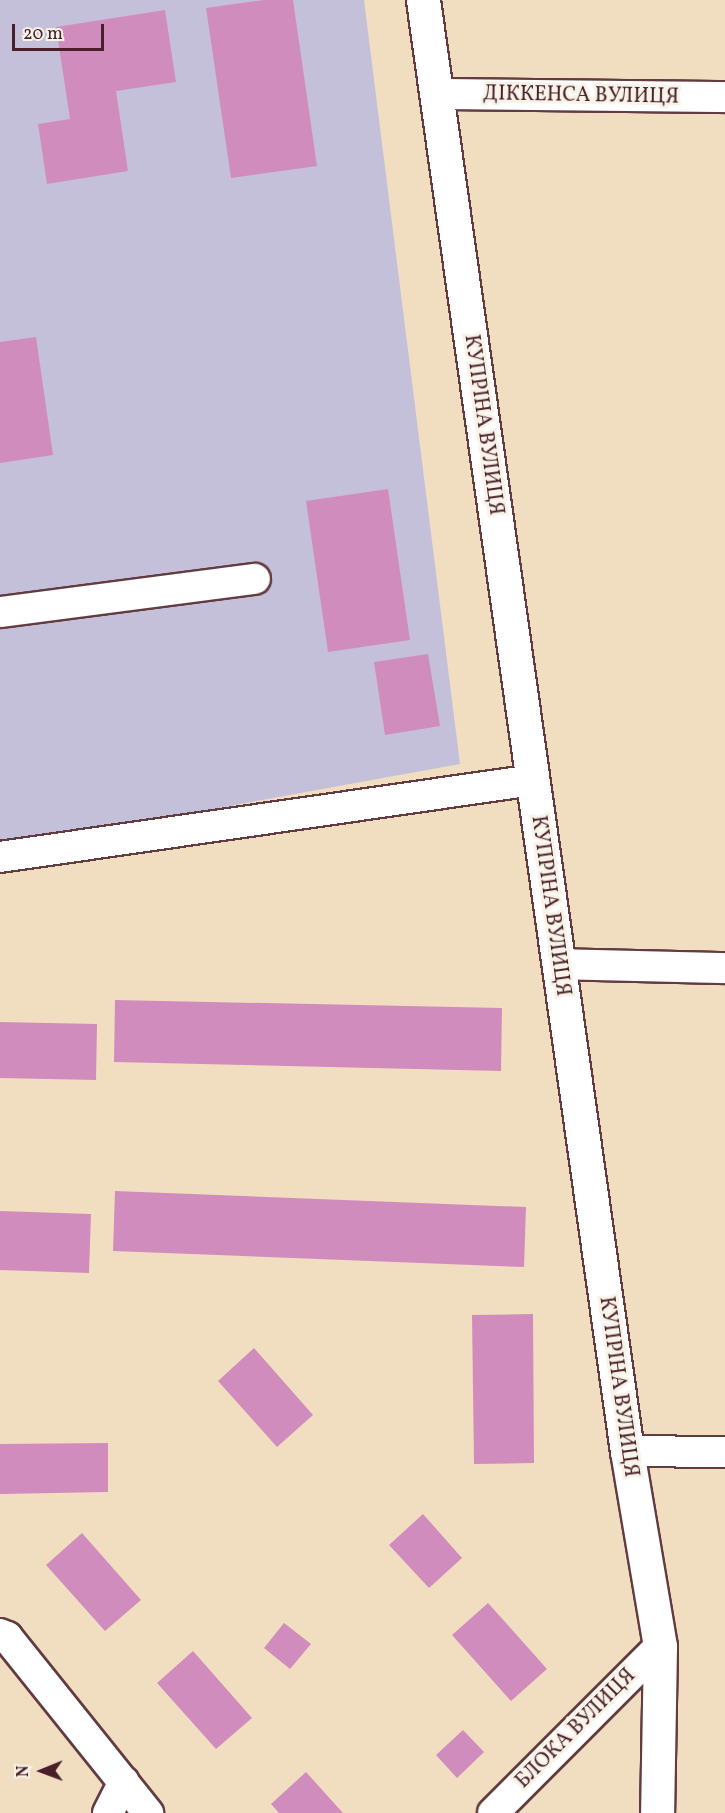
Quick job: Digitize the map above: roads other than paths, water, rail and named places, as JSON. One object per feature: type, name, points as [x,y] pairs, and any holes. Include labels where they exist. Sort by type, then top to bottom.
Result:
[{"type":"main road","name":"КУПРІНА ВУЛИЦЯ","points":[[423,0],[627,1450],[660,1646],[657,1813]]},
{"type":"street","name":"ДІККЕНСА ВУЛИЦЯ","points":[[436,94],[725,97]]},
{"type":"street","points":[[0,612],[255,579]]},
{"type":"street","points":[[0,857],[532,780]]},
{"type":"street","points":[[558,964],[725,968]]},
{"type":"street","points":[[627,1450],[725,1452]]},
{"type":"street","points":[[0,1634],[7,1637],[148,1813]]},
{"type":"street","name":"БЛОКА ВУЛИЦЯ","points":[[493,1813],[660,1646]]},
{"type":"street","points":[[108,1813],[124,1782]]}]
